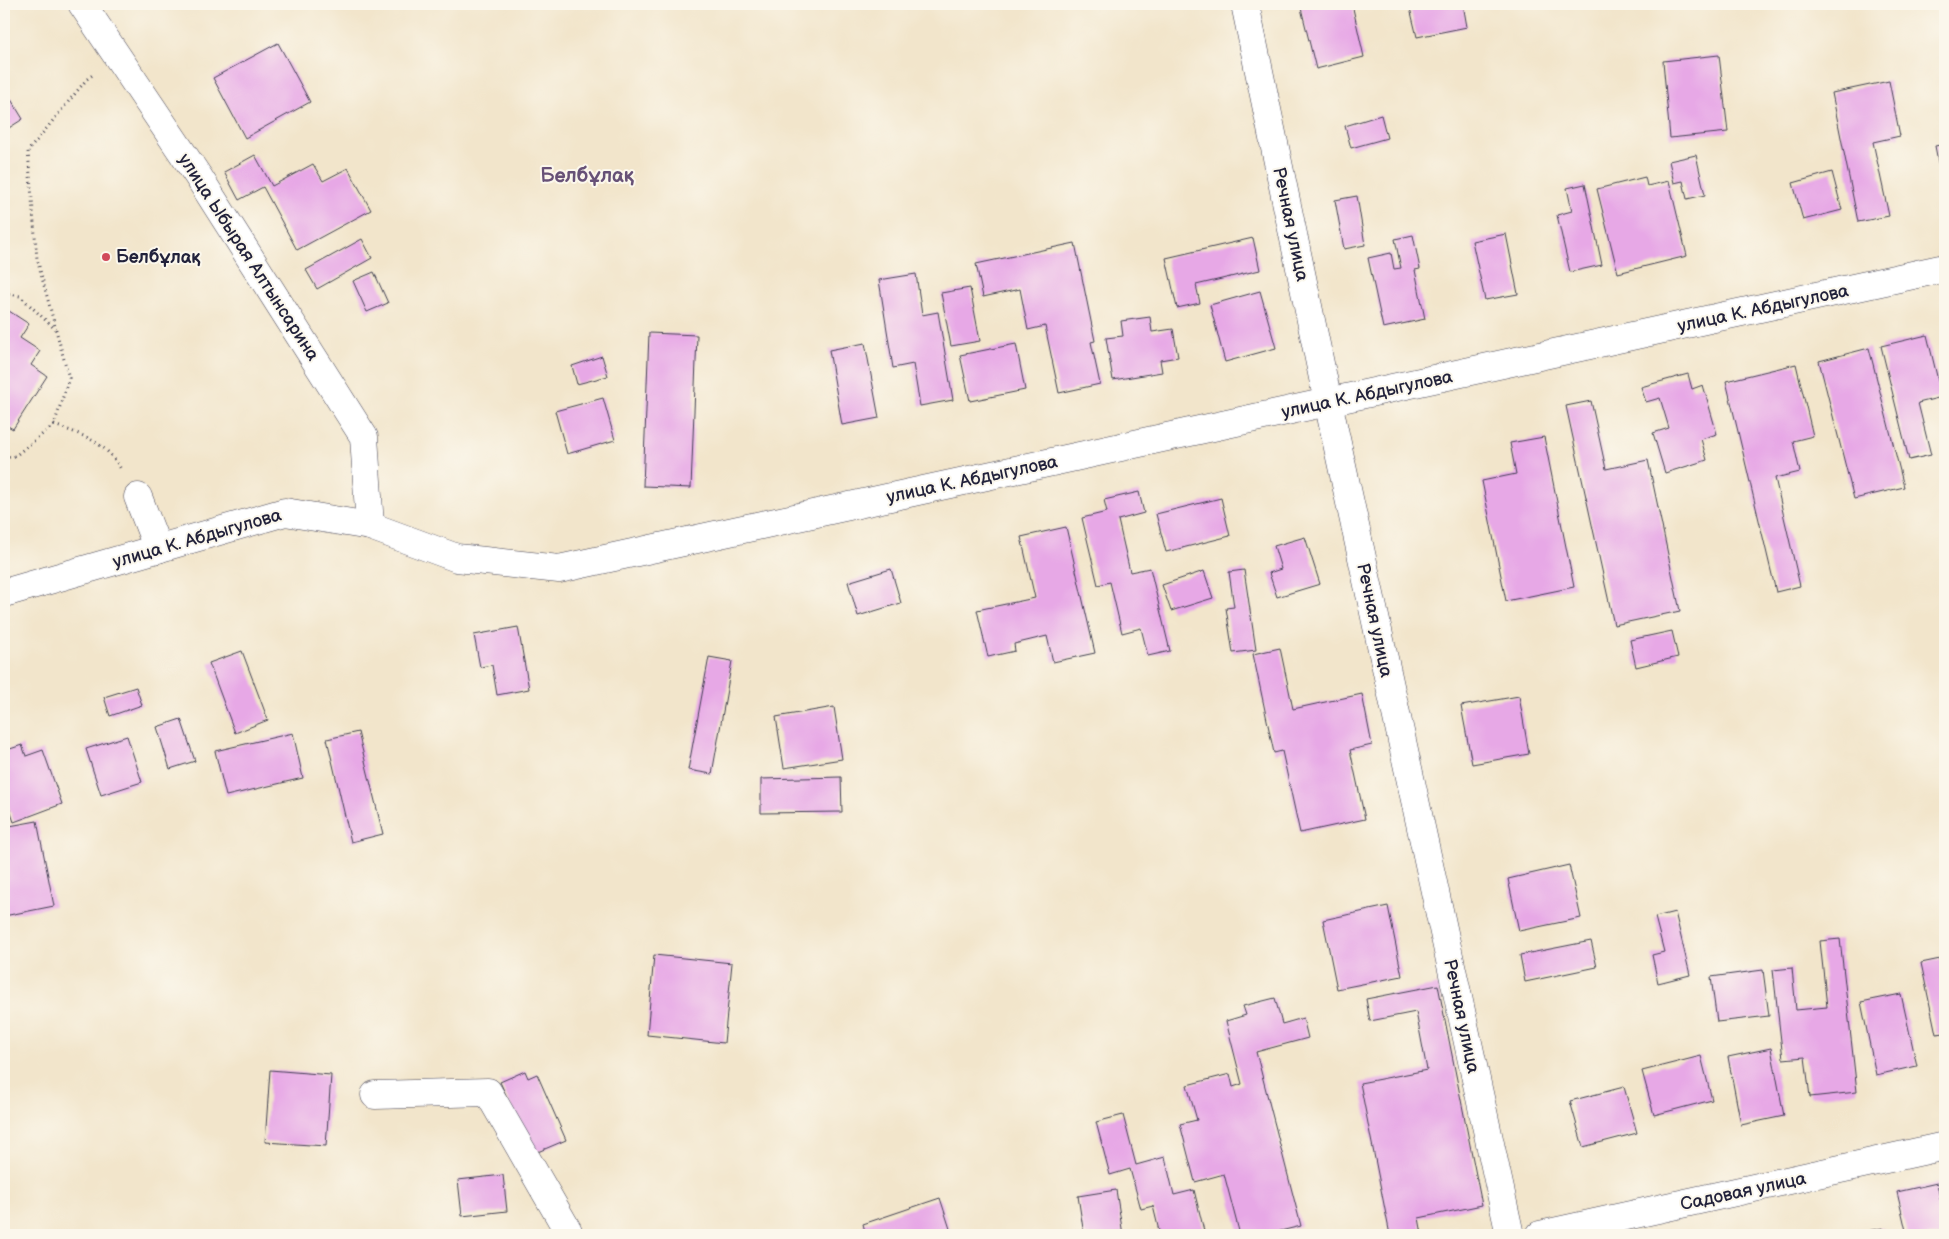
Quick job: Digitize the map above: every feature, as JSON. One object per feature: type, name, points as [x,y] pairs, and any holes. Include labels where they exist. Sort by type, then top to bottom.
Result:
[{"type":"street","name":"улица Ыбырая Алтынсарина","points":[[82,4],[198,176],[364,437],[370,526]]},
{"type":"street","name":"Речная улица","points":[[1245,4],[1328,402],[1510,1235]]},
{"type":"street","name":"улица К. Абдыгулова","points":[[4,593],[286,512],[370,526],[457,558],[559,568],[1945,268]]},
{"type":"street","points":[[138,498],[158,549]]},
{"type":"street","points":[[374,1095],[488,1092],[568,1231],[568,1235]]},
{"type":"street","name":"Садовая улица","points":[[1540,1235],[1945,1146]]},
{"type":"path","points":[[4,458],[15,456],[54,425],[69,378],[36,259],[28,151],[87,79],[118,58]]},
{"type":"path","points":[[4,293],[20,296],[56,330]]},
{"type":"path","points":[[54,425],[95,440],[116,461],[138,498]]},
{"type":"building","points":[[1300,4],[1352,4],[1364,57],[1316,69]]},
{"type":"building","points":[[1409,4],[1463,4],[1467,27],[1417,37]]},
{"type":"building","points":[[278,43],[310,102],[245,138],[213,78]]},
{"type":"building","points":[[1719,55],[1728,132],[1670,138],[1663,61]]},
{"type":"building","points":[[1889,81],[1900,136],[1873,142],[1889,216],[1858,222],[1832,93]]},
{"type":"building","points":[[4,88],[23,119],[4,131]]},
{"type":"building","points":[[1381,115],[1387,138],[1351,148],[1345,126]]},
{"type":"building","points":[[1945,144],[1945,192],[1944,192],[1935,146]]},
{"type":"building","points":[[255,155],[272,186],[313,164],[323,181],[348,168],[371,210],[297,250],[263,187],[239,200],[224,172]]},
{"type":"building","points":[[1696,155],[1705,195],[1687,199],[1683,181],[1674,183],[1669,161]]},
{"type":"building","points":[[1832,172],[1842,210],[1803,220],[1793,183]]},
{"type":"building","points":[[1645,177],[1647,186],[1669,181],[1687,256],[1618,273],[1597,189]]},
{"type":"building","points":[[1585,184],[1602,265],[1570,272],[1557,215],[1572,211],[1567,188]]},
{"type":"building","points":[[1357,196],[1365,245],[1344,249],[1335,200]]},
{"type":"building","points":[[1506,234],[1518,294],[1485,300],[1472,241]]},
{"type":"building","points":[[1413,235],[1420,269],[1415,270],[1425,319],[1383,328],[1368,258],[1391,253],[1394,269],[1401,268],[1395,239]]},
{"type":"building","points":[[1253,238],[1260,270],[1196,285],[1200,303],[1177,308],[1166,258]]},
{"type":"building","points":[[362,239],[372,258],[317,289],[306,270]]},
{"type":"building","points":[[1075,243],[1095,341],[1091,342],[1100,384],[1059,393],[1045,326],[1028,330],[1020,289],[983,297],[976,264]]},
{"type":"building","points":[[374,272],[388,303],[367,312],[353,281]]},
{"type":"building","points":[[916,274],[922,315],[938,312],[953,400],[920,406],[913,364],[893,368],[879,280]]},
{"type":"building","points":[[970,288],[980,341],[951,346],[941,293]]},
{"type":"building","points":[[1260,291],[1276,348],[1225,362],[1210,305]]},
{"type":"building","points":[[9,311],[29,324],[20,338],[40,351],[31,365],[47,376],[13,429],[4,424],[4,319]]},
{"type":"building","points":[[1150,317],[1152,332],[1173,329],[1178,357],[1160,360],[1162,372],[1113,380],[1106,338],[1123,336],[1121,321]]},
{"type":"building","points":[[649,333],[697,335],[691,488],[643,486]]},
{"type":"building","points":[[1927,335],[1942,397],[1918,403],[1931,455],[1909,460],[1881,346]]},
{"type":"building","points":[[865,343],[879,418],[842,425],[829,350]]},
{"type":"building","points":[[1016,344],[1025,390],[970,401],[960,355]]},
{"type":"building","points":[[1869,348],[1904,487],[1854,499],[1819,361]]},
{"type":"building","points":[[602,356],[608,376],[577,384],[572,366]]},
{"type":"building","points":[[1796,364],[1813,436],[1793,441],[1800,472],[1775,478],[1800,586],[1776,592],[1726,381]]},
{"type":"building","points":[[1688,374],[1692,389],[1703,385],[1717,434],[1701,439],[1707,460],[1665,473],[1653,433],[1669,428],[1660,398],[1646,402],[1641,387]]},
{"type":"building","points":[[603,398],[615,440],[567,454],[555,411]]},
{"type":"building","points":[[1591,401],[1606,469],[1648,460],[1680,611],[1614,625],[1566,406]]},
{"type":"building","points":[[1544,437],[1574,587],[1506,601],[1482,481],[1516,474],[1510,443]]},
{"type":"building","points":[[1139,492],[1144,513],[1118,520],[1130,572],[1150,568],[1170,651],[1148,656],[1141,628],[1122,633],[1110,582],[1098,585],[1082,518],[1107,512],[1104,500]]},
{"type":"building","points":[[1221,498],[1230,536],[1166,552],[1156,514]]},
{"type":"building","points":[[1066,527],[1095,653],[1053,662],[1047,636],[1014,644],[1015,651],[988,657],[977,610],[1035,598],[1021,537]]},
{"type":"building","points":[[1305,537],[1320,584],[1277,597],[1269,573],[1281,569],[1274,546]]},
{"type":"building","points":[[891,569],[901,603],[858,616],[848,582]]},
{"type":"building","points":[[1244,570],[1256,650],[1233,653],[1226,608],[1234,607],[1229,572]]},
{"type":"building","points":[[1204,571],[1213,598],[1171,611],[1162,585]]},
{"type":"building","points":[[518,627],[529,689],[497,695],[492,665],[480,667],[474,635]]},
{"type":"building","points":[[1672,631],[1678,657],[1636,667],[1630,640]]},
{"type":"building","points":[[1280,648],[1293,709],[1362,694],[1372,745],[1350,750],[1365,819],[1300,833],[1282,751],[1274,753],[1253,654]]},
{"type":"building","points":[[242,651],[268,720],[235,733],[209,663]]},
{"type":"building","points":[[709,657],[732,661],[712,774],[688,770]]},
{"type":"building","points":[[136,687],[142,705],[110,716],[104,697]]},
{"type":"building","points":[[1519,696],[1529,754],[1472,764],[1461,706]]},
{"type":"building","points":[[834,707],[842,759],[784,768],[776,717]]},
{"type":"building","points":[[181,719],[195,761],[170,769],[157,727]]},
{"type":"building","points":[[358,732],[383,834],[351,842],[327,739]]},
{"type":"building","points":[[293,733],[303,778],[226,796],[215,751]]},
{"type":"building","points":[[127,736],[142,782],[101,795],[86,749]]},
{"type":"building","points":[[22,745],[26,756],[43,750],[62,804],[14,822],[4,793],[4,751]]},
{"type":"building","points":[[841,777],[842,812],[761,813],[761,779]]},
{"type":"building","points":[[37,821],[54,906],[4,916],[4,827]]},
{"type":"building","points":[[1569,865],[1581,918],[1519,931],[1508,879]]},
{"type":"building","points":[[1388,906],[1402,976],[1337,989],[1323,920]]},
{"type":"building","points":[[1675,912],[1690,975],[1658,983],[1652,955],[1664,952],[1655,917]]},
{"type":"building","points":[[1840,939],[1857,1092],[1810,1097],[1805,1057],[1783,1059],[1773,970],[1792,968],[1796,1010],[1827,1007],[1820,941]]},
{"type":"building","points":[[1591,941],[1597,967],[1525,982],[1520,955]]},
{"type":"building","points":[[654,955],[732,963],[724,1043],[647,1035]]},
{"type":"building","points":[[1945,958],[1945,1033],[1936,1034],[1921,963]]},
{"type":"building","points":[[1763,970],[1769,1016],[1717,1022],[1711,977]]},
{"type":"building","points":[[1438,985],[1482,1205],[1419,1218],[1422,1234],[1390,1235],[1360,1083],[1427,1070],[1416,1012],[1370,1021],[1366,999]]},
{"type":"building","points":[[1901,994],[1917,1066],[1876,1075],[1861,1002]]},
{"type":"building","points":[[1275,998],[1282,1024],[1303,1018],[1308,1038],[1256,1052],[1301,1226],[1264,1235],[1240,1235],[1224,1174],[1195,1182],[1180,1124],[1197,1120],[1187,1085],[1230,1074],[1233,1087],[1242,1084],[1226,1021],[1246,1015],[1243,1006]]},
{"type":"building","points":[[1771,1048],[1784,1116],[1741,1125],[1728,1057]]},
{"type":"building","points":[[1701,1056],[1712,1100],[1654,1115],[1642,1071]]},
{"type":"building","points":[[270,1070],[331,1075],[326,1146],[265,1142]]},
{"type":"building","points":[[525,1071],[528,1078],[537,1074],[566,1140],[533,1154],[500,1082]]},
{"type":"building","points":[[1624,1087],[1637,1133],[1583,1147],[1570,1101]]},
{"type":"building","points":[[1123,1115],[1136,1165],[1165,1157],[1174,1195],[1194,1190],[1205,1235],[1160,1235],[1153,1206],[1141,1209],[1130,1169],[1110,1175],[1096,1122]]},
{"type":"building","points":[[503,1175],[507,1211],[462,1216],[458,1180]]},
{"type":"building","points":[[1937,1183],[1942,1208],[1945,1207],[1945,1235],[1907,1235],[1897,1192]]},
{"type":"building","points":[[1116,1190],[1123,1235],[1084,1235],[1078,1196]]},
{"type":"building","points":[[940,1198],[952,1235],[866,1235],[863,1224]]},
{"type":"building","points":[[1883,1228],[1885,1235],[1850,1235],[1850,1234]]},
{"type":"place","name":"Белбұлақ","points":[[106,257]]},
{"type":"district","name":"Белбұлақ","points":[[587,175]]}]
